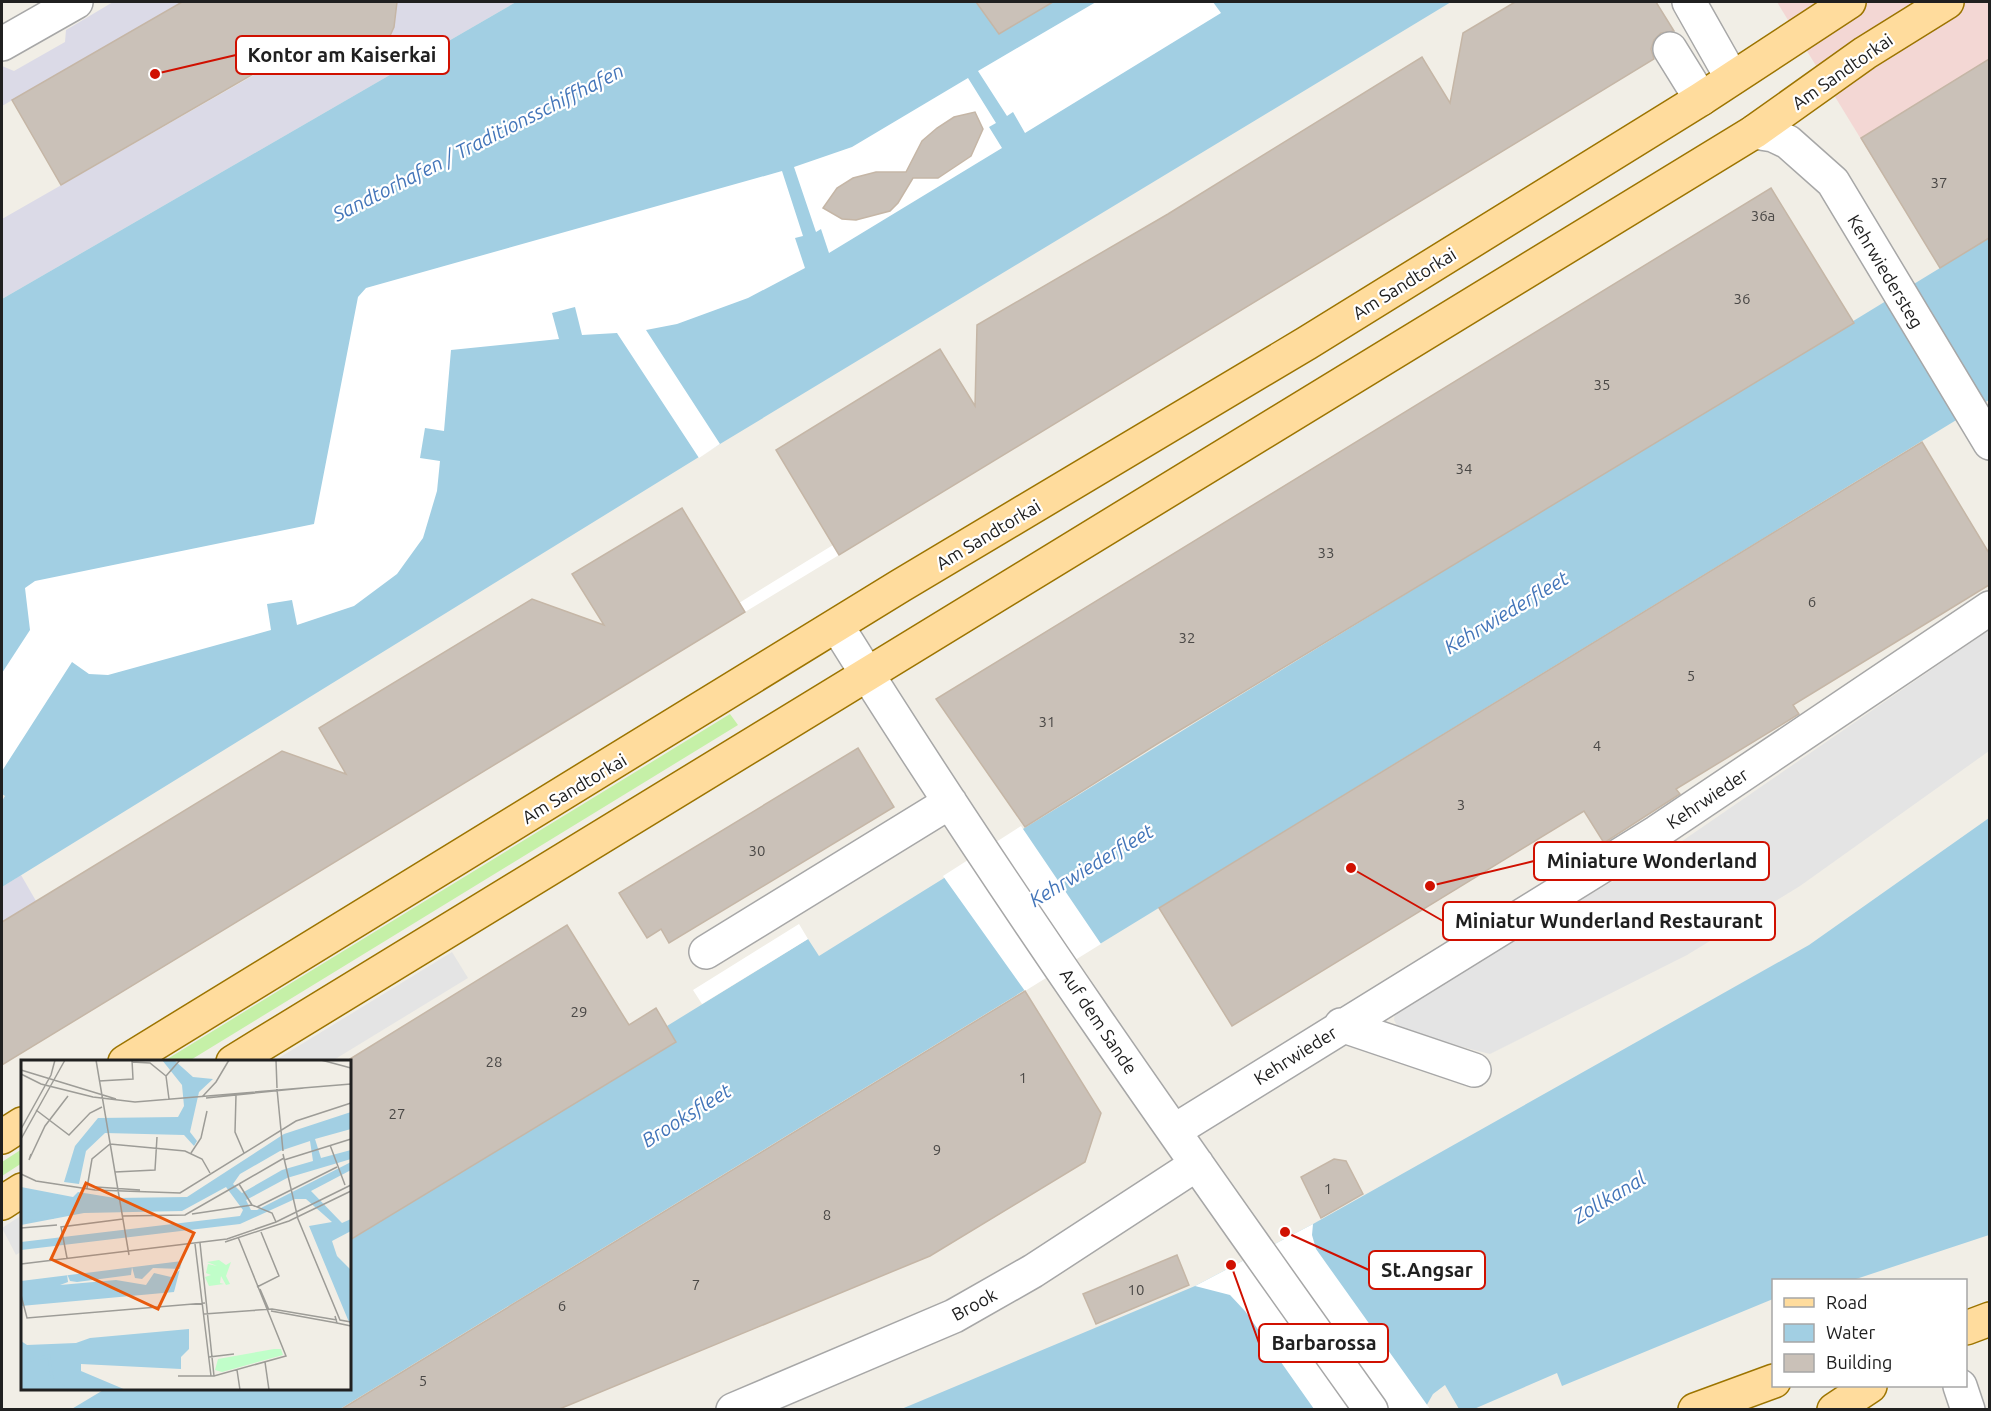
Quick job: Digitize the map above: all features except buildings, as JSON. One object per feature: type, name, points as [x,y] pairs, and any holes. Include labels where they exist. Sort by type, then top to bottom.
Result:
[{"type":"main road","name":"Am Sandtorkai","points":[[128,1060],[837,626],[1297,349],[1701,99],[1848,2]]},
{"type":"main road","name":"Am Sandtorkai","points":[[235,1060],[1754,132],[1865,53],[1947,2]]},
{"type":"main road","points":[[2,1137],[21,1125]]},
{"type":"main road","points":[[2,1203],[21,1191]]},
{"type":"main road","points":[[1967,1327],[1989,1319]]},
{"type":"main road","points":[[1695,1410],[1772,1381]]},
{"type":"main road","points":[[1834,1410],[1868,1387]]},
{"type":"street","points":[[2,44],[76,2]]},
{"type":"street","points":[[1689,2],[1732,78]]},
{"type":"street","points":[[1670,49],[1701,99]]},
{"type":"street","name":"Kehrwiedersteg","points":[[1754,132],[1773,135],[1788,142],[1833,182],[1989,443]]},
{"type":"street","name":"Kehrwieder","points":[[1174,1131],[1657,832],[1989,608]]},
{"type":"street","name":"Auf dem Sande","points":[[837,626],[983,851],[1174,1131],[1371,1410]]},
{"type":"street","points":[[706,952],[950,802]]},
{"type":"street","points":[[1341,1026],[1474,1070]]},
{"type":"street","name":"Brook","points":[[733,1410],[954,1316],[1033,1271],[1197,1164]]},
{"type":"street","points":[[1960,1387],[1968,1410]]},
{"type":"shaded area","points":[[113,2],[182,2],[2,106],[2,66],[14,71],[65,42],[66,30]]},
{"type":"shaded area","points":[[396,2],[516,2],[2,299],[2,219],[324,35],[346,53],[366,55],[375,52],[382,48],[394,27]]},
{"type":"shaded area","points":[[1777,2],[1989,2],[1989,346],[1940,268]]},
{"type":"shaded area","points":[[1989,630],[1989,751],[1800,886],[1687,955],[1490,1054],[1427,1038],[1398,1027],[1394,1020],[1395,1012],[1512,938],[1672,848]]},
{"type":"shaded area","points":[[21,875],[36,901],[2,922],[2,887]]},
{"type":"shaded area","points":[[452,952],[468,978],[334,1060],[276,1060]]},
{"type":"shaded area","points":[[21,1216],[21,1252],[16,1255],[2,1228]]},
{"type":"green space","points":[[730,714],[738,725],[191,1060],[166,1060]]},
{"type":"green space","points":[[21,1150],[21,1164],[2,1176],[2,1162]]},
{"type":"water","name":"Sandtorhafen / Traditionsschiffhafen","points":[[516,2],[1451,2],[720,444],[2,887],[2,801],[5,796],[2,794],[2,299]]},
{"type":"water","points":[[1989,238],[1989,400],[340,1409],[70,1410],[103,1390],[351,1390],[351,1239],[676,1042],[667,1026],[808,939],[819,956],[1257,685]]},
{"type":"water","name":"Zollkanal","points":[[1989,818],[1989,1235],[1856,1279],[1772,1279],[1772,1299],[1562,1386],[1557,1373],[1474,1409],[1459,1409],[1445,1385],[1433,1394],[1424,1410],[899,1410],[1195,1286],[1313,1224],[1809,945]]},
{"type":"pier","points":[[1096,2],[1213,2],[1221,13],[1025,133],[1013,112],[1007,116],[978,71]]},
{"type":"pier","points":[[968,78],[996,123],[989,127],[1002,148],[829,253],[821,229],[816,232],[794,167],[852,147]]},
{"type":"pier","points":[[782,171],[803,236],[795,238],[805,268],[748,298],[677,324],[646,330],[720,444],[699,458],[617,333],[582,335],[575,307],[552,313],[559,339],[451,350],[444,431],[425,428],[420,458],[440,461],[437,491],[423,538],[397,574],[354,606],[297,625],[292,600],[267,604],[271,630],[108,675],[89,674],[72,662],[2,771],[2,673],[30,630],[25,588],[35,581],[314,524],[358,297],[366,288]]},
{"type":"pier","points":[[833,545],[839,555],[745,612],[739,603]]},
{"type":"pier","points":[[1021,826],[1101,944],[1025,991],[943,876]]},
{"type":"pier","points":[[799,924],[808,939],[702,1004],[693,990]]},
{"type":"pier","points":[[1313,1224],[1312,1235],[1316,1249],[1430,1409],[1314,1409],[1245,1311],[1230,1295],[1195,1286]]},
{"type":"place","name":"Kontor am Kaiserkai","points":[[155,74]]},
{"type":"place","name":"Miniatur Wunderland Restaurant","points":[[1351,868]]},
{"type":"place","name":"Miniature Wonderland","points":[[1430,886]]},
{"type":"place","name":"St.Angsar","points":[[1285,1232]]},
{"type":"place","name":"Barbarossa","points":[[1231,1265]]},
{"type":"water label","name":"Kehrwiederfleet","points":[[1506,612]]},
{"type":"water label","name":"Kehrwiederfleet","points":[[1091,865]]},
{"type":"water label","name":"Brooksfleet","points":[[686,1115]]}]
